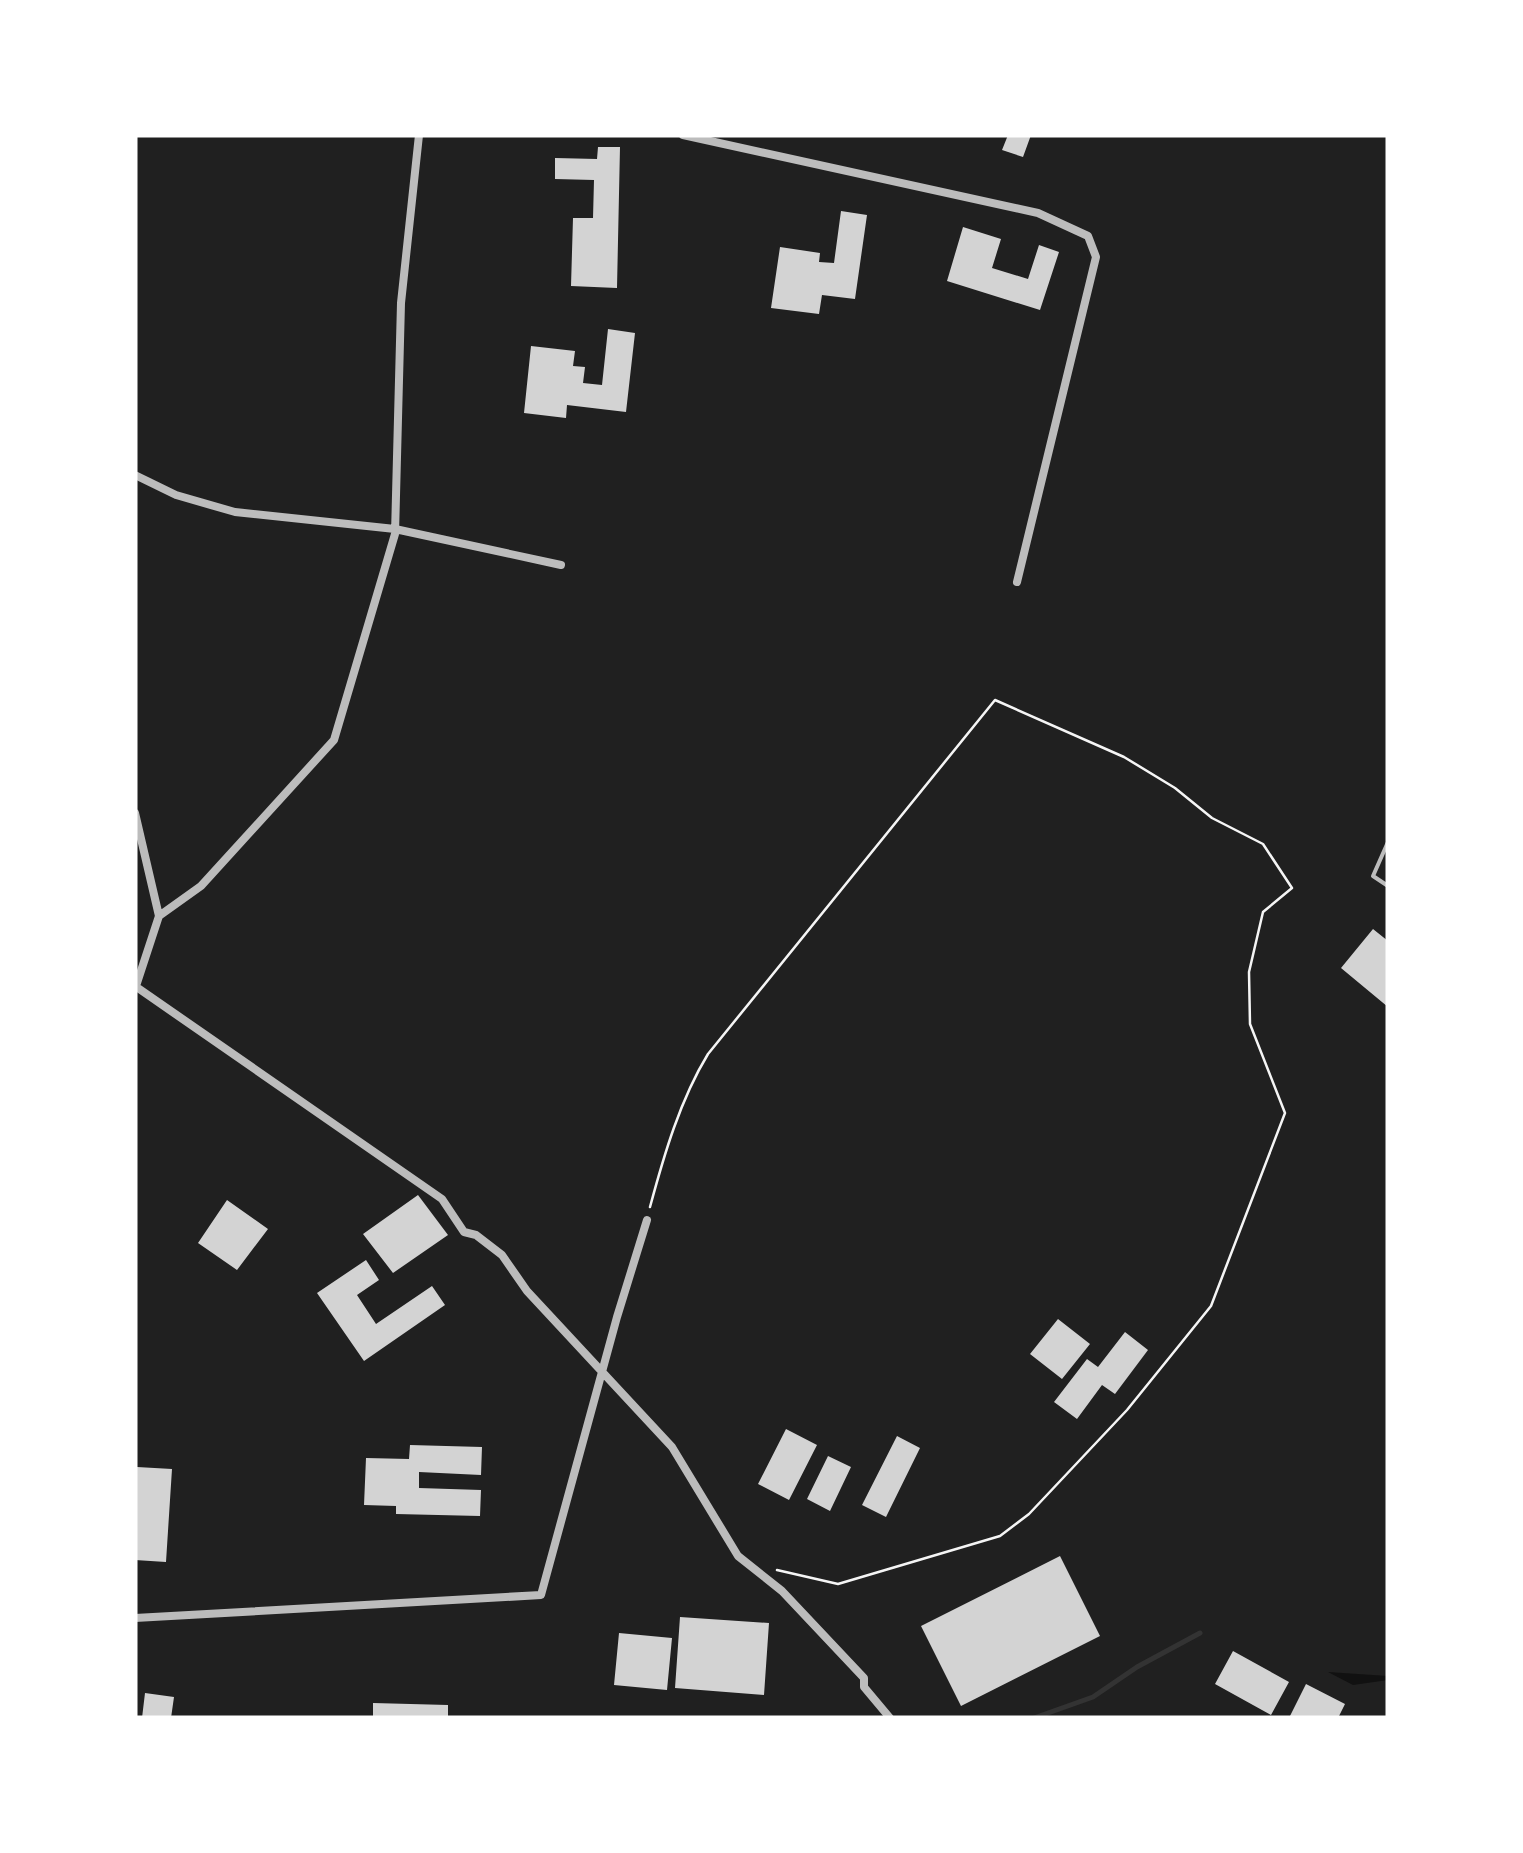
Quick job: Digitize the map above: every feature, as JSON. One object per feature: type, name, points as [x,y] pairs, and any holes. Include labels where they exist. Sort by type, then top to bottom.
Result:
[{"type":"street","points":[[159,916],[200,886],[334,740],[395,530],[402,303],[419,135]]},
{"type":"street","points":[[683,135],[1038,213],[1088,236],[1096,257],[1016,582]]},
{"type":"street","points":[[135,475],[176,495],[235,512],[395,530],[561,564]]},
{"type":"street","points":[[135,812],[159,916],[135,987],[442,1199],[464,1232],[502,1255],[528,1291],[672,1447],[738,1556],[782,1591],[850,1663],[890,1718]]},
{"type":"street","points":[[135,1618],[541,1595],[647,1220]]},
{"type":"lane","points":[[1388,842],[1373,876],[1388,886]]},
{"type":"path","points":[[647,1220],[663,1158],[694,1076],[708,1054],[995,700],[1124,757],[1175,788],[1231,830],[1263,844],[1292,888],[1264,912],[1249,972],[1250,1024],[1285,1113],[1211,1306],[1127,1410],[1030,1514],[1000,1536],[838,1584],[772,1569]]},
{"type":"shaded area","points":[[135,135],[1388,135],[1388,1676],[1328,1672],[1353,1685],[1388,1680],[1388,1718],[135,1718]]},
{"type":"building","points":[[1008,135],[1031,135],[1023,157],[1002,150]]},
{"type":"building","points":[[598,147],[620,147],[617,288],[571,286],[573,218],[593,218],[594,180],[555,179],[555,158],[597,159]]},
{"type":"building","points":[[841,211],[867,215],[855,299],[822,295],[819,314],[771,308],[780,247],[820,253],[819,262],[834,263]]},
{"type":"building","points":[[963,227],[1001,239],[992,268],[1028,279],[1039,245],[1059,252],[1040,310],[947,281]]},
{"type":"building","points":[[608,329],[635,333],[626,412],[567,405],[566,418],[524,413],[531,346],[575,351],[573,366],[585,367],[583,383],[602,385]]},
{"type":"building","points":[[1373,929],[1388,941],[1388,1007],[1341,968]]},
{"type":"building","points":[[418,1195],[448,1235],[393,1273],[363,1234]]},
{"type":"building","points":[[227,1200],[268,1229],[237,1270],[198,1243]]},
{"type":"building","points":[[366,1260],[379,1280],[357,1295],[376,1324],[432,1286],[445,1305],[364,1361],[317,1293]]},
{"type":"building","points":[[1058,1319],[1090,1344],[1062,1379],[1030,1354]]},
{"type":"building","points":[[1125,1332],[1148,1350],[1115,1394],[1102,1385],[1077,1419],[1054,1402],[1087,1359],[1098,1367]]},
{"type":"building","points":[[786,1429],[817,1445],[789,1500],[758,1484]]},
{"type":"building","points":[[897,1436],[920,1448],[886,1517],[862,1505]]},
{"type":"building","points":[[410,1445],[482,1447],[481,1475],[419,1472],[419,1488],[481,1490],[480,1516],[396,1514],[396,1506],[364,1505],[366,1458],[409,1459]]},
{"type":"building","points":[[828,1456],[851,1467],[830,1511],[807,1499]]},
{"type":"building","points":[[137,1467],[172,1469],[166,1562],[135,1560]]},
{"type":"building","points":[[1060,1556],[1100,1636],[961,1706],[921,1626]]},
{"type":"building","points":[[680,1617],[769,1623],[764,1695],[675,1688]]},
{"type":"building","points":[[619,1633],[672,1638],[667,1690],[614,1685]]},
{"type":"building","points":[[1233,1651],[1289,1682],[1271,1715],[1215,1684]]},
{"type":"building","points":[[1306,1684],[1345,1704],[1338,1718],[1289,1718]]},
{"type":"building","points":[[145,1693],[174,1697],[171,1718],[142,1718]]},
{"type":"building","points":[[373,1703],[448,1705],[448,1718],[373,1718]]},
{"type":"waterway","points":[[1034,1718],[1093,1697],[1137,1667],[1200,1633]]}]
